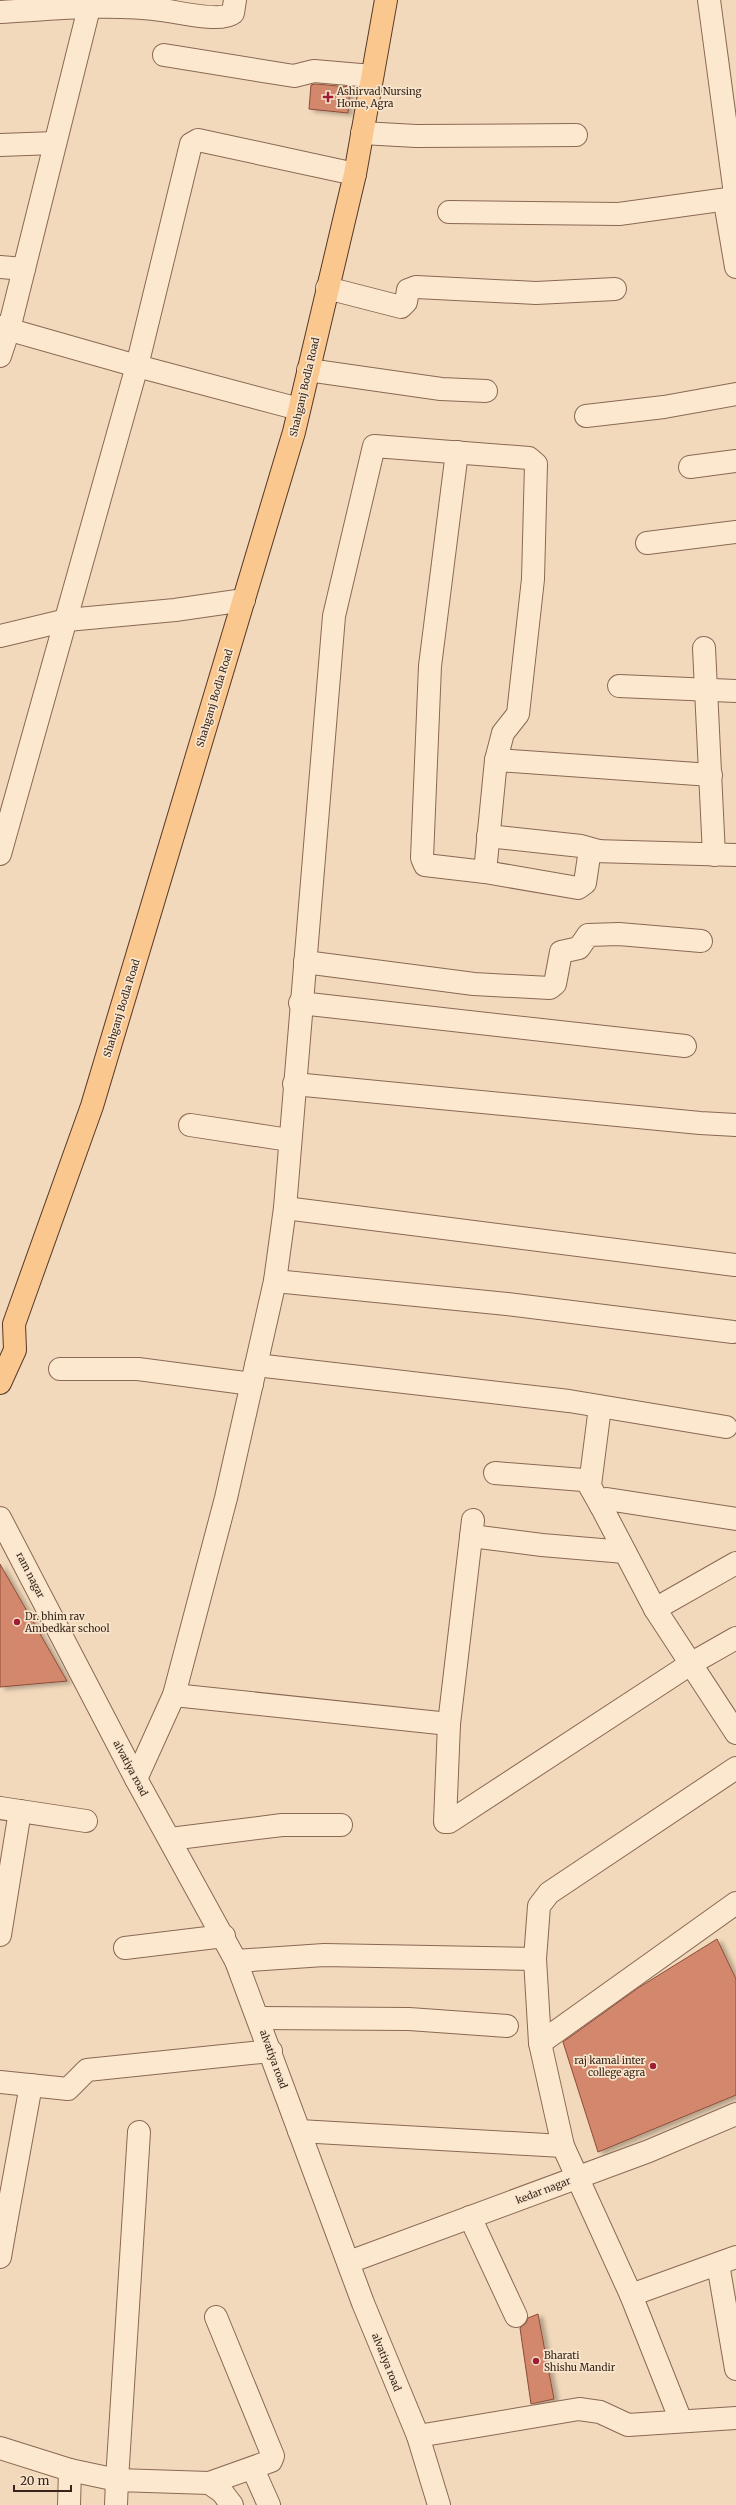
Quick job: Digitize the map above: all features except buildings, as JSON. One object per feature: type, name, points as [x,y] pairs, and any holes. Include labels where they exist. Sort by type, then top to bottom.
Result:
[{"type":"main road","name":"Shahganj Bodla Road","points":[[0,1383],[15,1350],[7,1329],[92,1106],[244,600],[299,409],[355,174],[386,0]]},
{"type":"street","points":[[0,12],[155,4],[221,18],[233,13],[235,0]]},
{"type":"street","points":[[709,0],[735,198],[726,208],[736,267]]},
{"type":"street","points":[[0,356],[4,328],[24,269],[89,8]]},
{"type":"street","points":[[164,55],[294,76],[314,71],[372,76]]},
{"type":"street","points":[[362,133],[416,136],[576,135]]},
{"type":"street","points":[[0,854],[7,808],[67,620],[136,366],[192,143],[198,140],[355,174]]},
{"type":"street","points":[[0,145],[55,143]]},
{"type":"street","points":[[449,212],[619,214],[735,198]]},
{"type":"street","points":[[0,267],[24,269]]},
{"type":"street","points":[[327,288],[401,307],[406,302],[408,290],[416,287],[536,293],[615,289]]},
{"type":"street","points":[[4,328],[136,366],[299,409]]},
{"type":"street","points":[[308,370],[433,388],[486,391]]},
{"type":"street","points":[[586,416],[664,407],[736,394]]},
{"type":"street","points":[[136,1780],[174,1694],[226,1498],[274,1281],[285,1208],[300,1003],[305,962],[334,616],[374,446],[529,458],[536,464],[533,579],[518,714],[503,733],[496,760],[485,872]]},
{"type":"street","points":[[457,452],[430,666],[422,858],[425,865],[430,867],[485,872],[578,888],[584,883],[589,856],[599,851]]},
{"type":"street","points":[[690,467],[736,461]]},
{"type":"street","points":[[647,543],[736,532]]},
{"type":"street","points":[[0,636],[67,620],[175,610],[244,600]]},
{"type":"street","points":[[704,648],[714,855]]},
{"type":"street","points":[[619,686],[736,691]]},
{"type":"street","points":[[496,760],[711,775]]},
{"type":"street","points":[[488,836],[581,846],[599,851],[736,855]]},
{"type":"street","points":[[305,962],[474,984],[550,988],[555,984],[561,952],[578,948],[585,936],[588,935],[619,934],[701,941]]},
{"type":"street","points":[[300,1003],[685,1046]]},
{"type":"street","points":[[294,1084],[692,1123],[736,1125]]},
{"type":"street","points":[[190,1125],[289,1140]]},
{"type":"street","points":[[285,1208],[735,1265]]},
{"type":"street","points":[[274,1281],[507,1304],[733,1332]]},
{"type":"street","points":[[60,1370],[138,1369],[254,1375],[600,1407],[726,1427]]},
{"type":"street","points":[[590,1485],[600,1407]]},
{"type":"street","points":[[495,1473],[583,1480],[590,1485],[655,1609],[692,1663],[736,1733]]},
{"type":"street","points":[[602,1506],[603,1501],[607,1499],[736,1519]]},
{"type":"street","name":"ram nagar","points":[[0,1518],[60,1633]]},
{"type":"street","points":[[626,1552],[542,1545],[472,1528],[449,1724],[444,1820],[446,1822],[692,1663],[736,1638]]},
{"type":"street","points":[[655,1609],[736,1563]]},
{"type":"street","name":"alvatiya road","points":[[60,1633],[136,1780],[224,1936],[236,1961],[259,2018],[363,2304],[418,2436],[440,2505]]},
{"type":"street","points":[[174,1694],[449,1724]]},
{"type":"street","points":[[684,2420],[679,2416],[631,2295],[576,2178],[563,2146],[540,2043],[535,1959],[539,1906],[543,1898],[736,1768]]},
{"type":"street","points":[[0,1935],[10,1809],[86,1822]]},
{"type":"street","points":[[170,1839],[282,1825],[341,1825]]},
{"type":"street","points":[[540,2043],[736,1903]]},
{"type":"street","points":[[125,1948],[224,1936]]},
{"type":"street","points":[[236,1961],[324,1955],[535,1959]]},
{"type":"street","points":[[259,2018],[409,2019],[507,2026]]},
{"type":"street","points":[[0,2082],[68,2089],[87,2070],[271,2051]]},
{"type":"street","points":[[0,2257],[2,2228],[31,2085]]},
{"type":"street","name":"kedar nagar","points":[[349,2262],[649,2151],[736,2114]]},
{"type":"street","points":[[299,2131],[563,2146]]},
{"type":"street","points":[[116,2505],[139,2132]]},
{"type":"street","points":[[470,2217],[516,2316]]},
{"type":"street","points":[[631,2295],[727,2260],[736,2369]]},
{"type":"street","points":[[0,2448],[70,2470],[117,2480],[209,2483],[253,2469],[271,2461],[273,2456],[216,2317]]},
{"type":"street","points":[[418,2436],[579,2409],[590,2409],[628,2425],[684,2420],[736,2418]]},
{"type":"street","points":[[253,2469],[269,2505]]},
{"type":"street","points":[[69,2505],[70,2470]]},
{"type":"street","points":[[209,2483],[222,2492],[232,2505]]},
{"type":"place","name":"Ashirvad Nursing Home, Agra","points":[[328,97]]},
{"type":"place","name":"Dr. bhim rav Ambedkar school","points":[[17,1622]]},
{"type":"place","name":"raj kamal inter college agra","points":[[653,2066]]},
{"type":"place","name":"Bharati Shishu Mandir","points":[[536,2361]]}]
